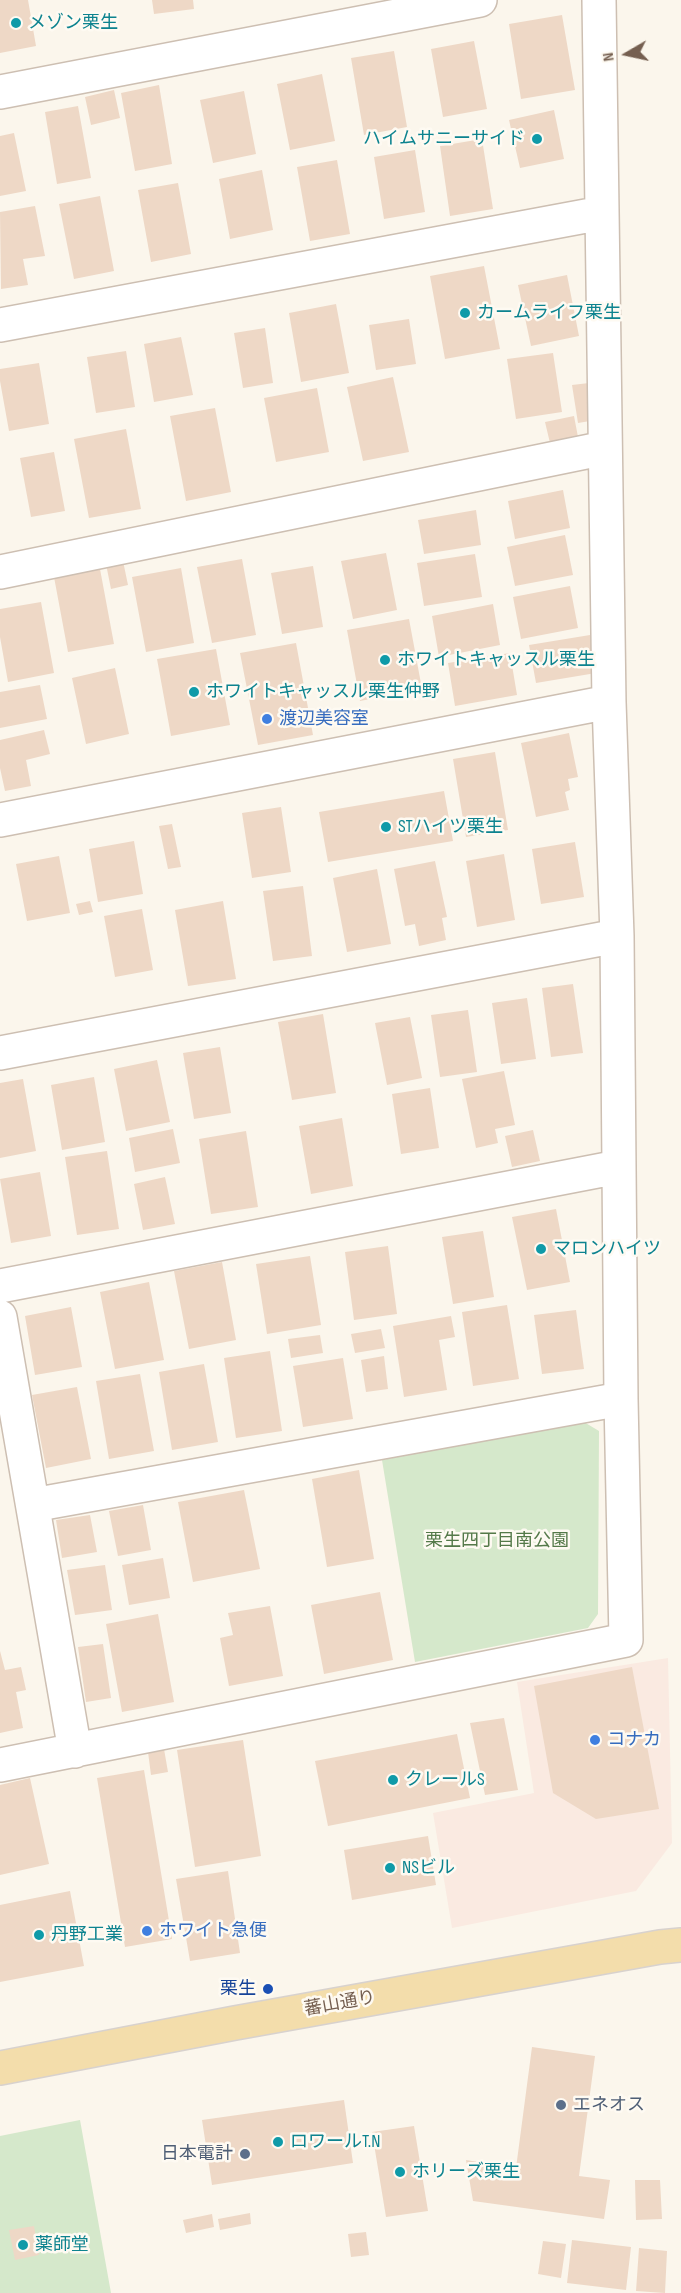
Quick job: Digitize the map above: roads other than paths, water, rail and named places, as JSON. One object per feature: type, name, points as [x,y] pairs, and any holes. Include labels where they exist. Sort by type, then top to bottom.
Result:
[{"type":"main road","name":"蕃山通り","points":[[0,2068],[235,2023],[681,1945]]},
{"type":"street","points":[[0,92],[480,0]]},
{"type":"street","points":[[0,1765],[626,1641],[618,1167],[617,936],[609,702],[598,0]]},
{"type":"street","points":[[0,325],[602,213]]},
{"type":"street","points":[[0,572],[605,448]]},
{"type":"street","points":[[0,820],[609,702]]},
{"type":"street","points":[[0,1053],[617,936]]},
{"type":"street","points":[[0,1286],[618,1167]]},
{"type":"street","points":[[0,1317],[75,1751]]},
{"type":"street","points":[[33,1505],[621,1399]]},
{"type":"place","name":"メゾン栗生","points":[[16,23]]},
{"type":"place","name":"ハイムサニーサイド","points":[[537,139]]},
{"type":"place","name":"カームライフ栗生","points":[[465,313]]},
{"type":"place","name":"ホワイトキャッスル栗生","points":[[385,660]]},
{"type":"place","name":"ホワイトキャッスル栗生仲野","points":[[194,692]]},
{"type":"place","name":"渡辺美容室","points":[[267,719]]},
{"type":"place","name":"STハイツ栗生","points":[[386,827]]},
{"type":"place","name":"マロンハイツ","points":[[541,1249]]},
{"type":"place","name":"コナカ","points":[[595,1740]]},
{"type":"place","name":"クレールS","points":[[393,1780]]},
{"type":"place","name":"NSビル","points":[[390,1868]]},
{"type":"place","name":"ホワイト急便","points":[[147,1931]]},
{"type":"place","name":"丹野工業","points":[[39,1935]]},
{"type":"place","name":"栗生","points":[[268,1989]]},
{"type":"place","name":"エネオス","points":[[561,2105]]},
{"type":"place","name":"ロワールT.N","points":[[278,2142]]},
{"type":"place","name":"日本電計","points":[[245,2154]]},
{"type":"place","name":"ホリーズ栗生","points":[[400,2172]]},
{"type":"place","name":"薬師堂","points":[[23,2245]]},
{"type":"park label","name":"栗生四丁目南公園","points":[[497,1541]]}]
